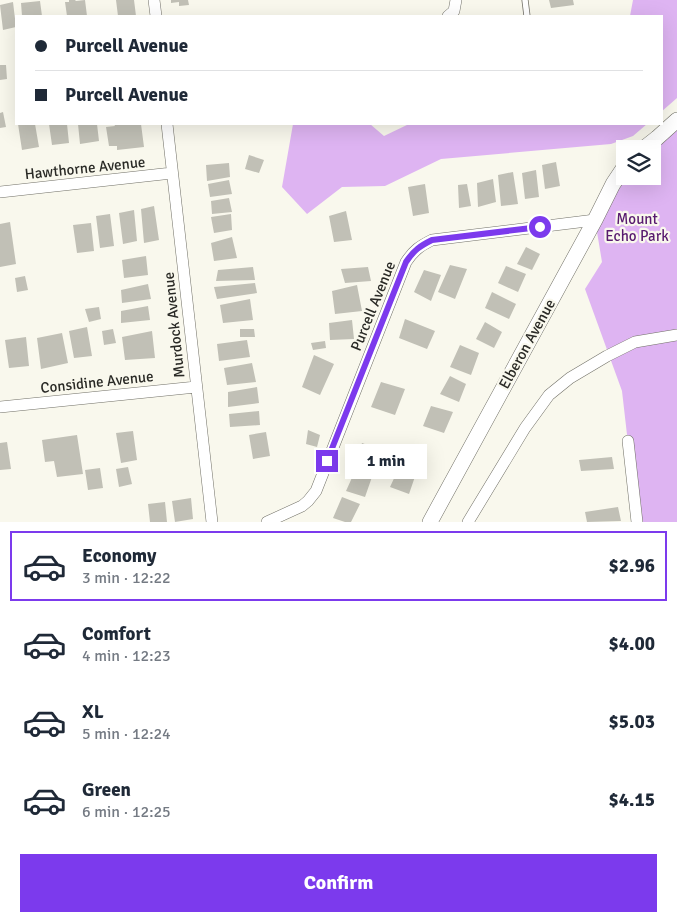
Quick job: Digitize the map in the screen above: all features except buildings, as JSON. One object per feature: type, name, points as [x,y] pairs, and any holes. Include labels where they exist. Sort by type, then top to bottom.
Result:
[{"type":"street","points":[[154,0],[156,15]]},
{"type":"street","points":[[449,15],[454,11],[456,0]]},
{"type":"street","points":[[654,140],[677,120]]},
{"type":"street","name":"Murdock Avenue","points":[[167,125],[212,522]]},
{"type":"street","name":"Hawthorne Avenue","points":[[0,192],[172,173]]},
{"type":"street","name":"Elberon Avenue","points":[[430,522],[616,180]]},
{"type":"street","name":"Purcell Avenue","points":[[267,522],[302,506],[316,491],[406,262],[411,254],[420,246],[432,240],[595,220]]},
{"type":"street","points":[[468,522],[525,428],[549,395],[570,378],[635,342],[677,335]]},
{"type":"street","name":"Considine Avenue","points":[[0,407],[196,387]]},
{"type":"street","points":[[628,441],[638,522]]},
{"type":"lane","points":[[525,0],[527,15]]},
{"type":"green space","points":[[633,0],[677,0],[677,98],[663,110],[663,15],[630,15]]},
{"type":"green space","name":"Mount Echo Park","points":[[677,120],[677,522],[637,522],[622,391],[585,289],[602,262],[595,220],[619,185],[661,185],[660,140]]},
{"type":"green space","points":[[293,125],[371,125],[384,136],[407,125],[646,125],[633,136],[616,140],[616,142],[611,144],[441,159],[385,186],[342,187],[307,214],[282,187]]},
{"type":"route","points":[[327,461],[406,262],[411,254],[420,246],[432,240],[540,227]]}]
